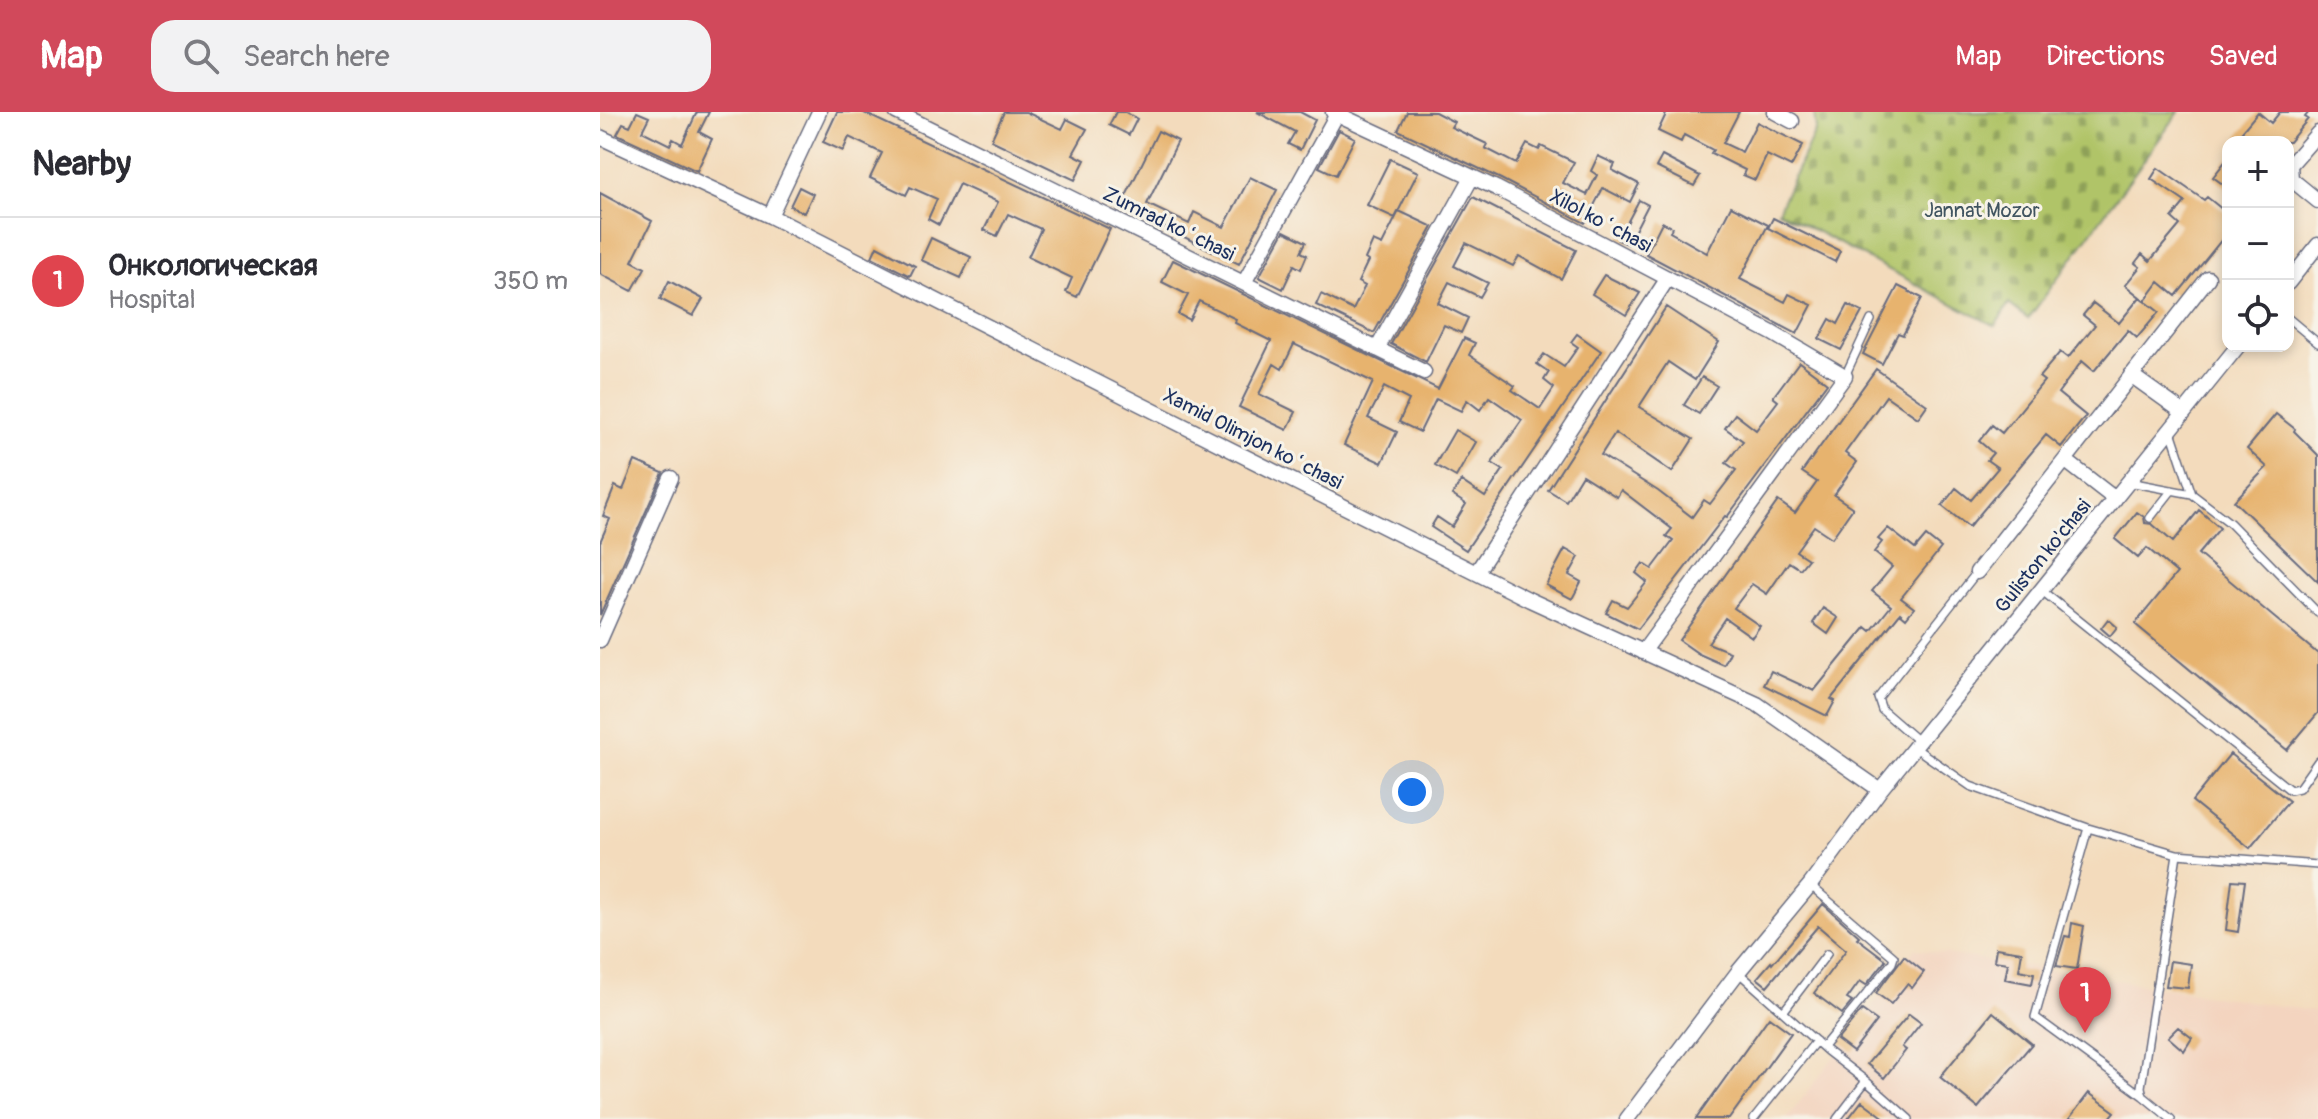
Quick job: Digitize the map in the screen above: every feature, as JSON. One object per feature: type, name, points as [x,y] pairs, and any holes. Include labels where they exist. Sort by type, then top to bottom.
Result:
[{"type":"street","points":[[770,216],[819,112]]},
{"type":"street","name":"Zumrad koʻchasi","points":[[896,112],[1424,372]]},
{"type":"street","points":[[1775,112],[1792,121]]},
{"type":"street","points":[[1244,283],[1336,113]]},
{"type":"street","name":"Xilol koʻchasi","points":[[1336,113],[1472,177],[1668,278],[1845,376]]},
{"type":"street","points":[[2318,133],[2290,165],[2291,179],[2318,201]]},
{"type":"street","name":"Xamid Olimjon koʻchasi","points":[[602,144],[770,216],[1476,573],[1757,704],[1880,790]]},
{"type":"street","points":[[1377,349],[1472,177]]},
{"type":"street","points":[[2290,280],[2318,245]]},
{"type":"street","points":[[1476,573],[1668,278]]},
{"type":"street","points":[[1977,572],[2208,278]]},
{"type":"street","name":"Guliston ko'chasi","points":[[1627,1119],[1738,972],[1810,885],[1880,790],[2233,352]]},
{"type":"street","points":[[2131,375],[2184,413]]},
{"type":"street","points":[[1643,652],[1845,376]]},
{"type":"street","points":[[2066,461],[2115,499]]},
{"type":"street","points":[[600,640],[671,478]]},
{"type":"lane","points":[[1845,376],[1871,320]]},
{"type":"lane","points":[[2294,323],[2318,343]]},
{"type":"lane","points":[[2171,429],[2192,494]]},
{"type":"lane","points":[[2129,481],[2192,494],[2230,523],[2318,613]]},
{"type":"lane","points":[[2150,518],[2172,490]]},
{"type":"lane","points":[[1977,572],[1878,698],[1882,710],[1916,745],[1970,786],[2088,828],[2177,854],[2318,865]]},
{"type":"lane","points":[[2041,590],[2290,790],[2299,788],[2318,761]]},
{"type":"lane","points":[[2088,828],[2035,1017],[2171,1119]]},
{"type":"lane","points":[[2143,1096],[2141,1087],[2177,854]]},
{"type":"lane","points":[[1810,885],[1894,957],[1823,1047]]},
{"type":"lane","points":[[1783,1012],[1827,954]]},
{"type":"lane","points":[[1738,972],[1909,1119]]},
{"type":"lane","points":[[1754,1119],[1816,1041]]},
{"type":"lane","points":[[1837,1119],[1866,1081]]},
{"type":"shaded area","points":[[1915,949],[2318,1012],[2318,1119],[1787,1119]]},
{"type":"green space","name":"Jannat Mozor","points":[[1814,112],[2179,112],[2028,319],[2009,304],[1995,326],[1778,211],[1816,129]]},
{"type":"building","points":[[637,112],[649,117],[642,131],[670,145],[673,139],[682,144],[697,112],[709,112],[699,132],[712,139],[697,171],[617,134],[623,123],[630,126]]},
{"type":"building","points":[[837,112],[862,112],[1110,229],[1077,297],[1066,292],[1072,278],[1028,257],[1041,229],[1008,214],[997,236],[984,230],[998,202],[959,184],[939,225],[928,219],[937,199],[910,187],[906,195],[870,178],[882,153],[849,137],[843,151],[823,142]]},
{"type":"building","points":[[1004,112],[1026,112],[1062,129],[1067,119],[1087,129],[1073,154],[1085,160],[1075,180],[991,140]]},
{"type":"building","points":[[1116,112],[1125,112],[1137,119],[1129,135],[1109,125]]},
{"type":"building","points":[[1257,112],[1300,112],[1315,120],[1300,150],[1288,144],[1295,132]]},
{"type":"building","points":[[1407,112],[1435,112],[1454,122],[1451,127],[1487,144],[1485,148],[1516,164],[1527,144],[1539,150],[1541,146],[1574,162],[1563,183],[1587,195],[1597,175],[1591,171],[1598,156],[1615,164],[1612,170],[1639,184],[1630,202],[1603,188],[1585,223],[1398,130]]},
{"type":"building","points":[[1667,112],[1739,112],[1723,143],[1742,152],[1757,122],[1803,145],[1791,167],[1767,155],[1755,180],[1743,175],[1745,170],[1684,135],[1681,142],[1658,131]]},
{"type":"building","points":[[2258,112],[2271,123],[2280,112],[2309,112],[2305,117],[2308,119],[2294,136],[2238,136]]},
{"type":"building","points":[[1339,130],[1355,138],[1336,175],[1319,167]]},
{"type":"building","points":[[1158,131],[1178,141],[1147,204],[1189,224],[1194,212],[1224,227],[1250,177],[1277,190],[1239,264],[1121,206]]},
{"type":"building","points":[[1662,156],[1700,176],[1694,186],[1656,167]]},
{"type":"building","points":[[1390,159],[1418,172],[1395,218],[1367,205]]},
{"type":"building","points":[[2222,166],[2222,184],[2213,177]]},
{"type":"building","points":[[2158,168],[2222,209],[2222,239],[2176,296],[2159,282],[2145,301],[2125,285],[2140,267],[2135,263],[2142,254],[2150,261],[2180,225],[2172,218],[2185,202],[2151,179]]},
{"type":"building","points":[[799,187],[813,194],[804,213],[790,206]]},
{"type":"building","points":[[600,193],[652,221],[632,261],[645,268],[632,291],[600,274]]},
{"type":"building","points":[[1473,197],[1576,250],[1561,279],[1519,256],[1513,266],[1466,243],[1454,266],[1488,283],[1480,297],[1449,282],[1438,303],[1468,318],[1461,333],[1444,325],[1426,362],[1391,344]]},
{"type":"building","points":[[1639,200],[1648,205],[1628,244],[1618,240]]},
{"type":"building","points":[[1731,206],[1768,225],[1740,279],[1785,302],[1789,294],[1812,305],[1797,334],[1646,254],[1662,222],[1672,227],[1670,232],[1707,253]]},
{"type":"building","points":[[1399,211],[1433,227],[1374,333],[1316,305],[1321,294],[1353,310],[1365,286],[1358,282],[1373,241],[1382,245]]},
{"type":"building","points":[[1773,218],[1840,251],[1835,262],[1768,228]]},
{"type":"building","points":[[1284,231],[1306,242],[1301,252],[1307,255],[1301,269],[1294,265],[1283,289],[1259,277]]},
{"type":"building","points":[[931,238],[971,257],[961,278],[921,260]]},
{"type":"building","points":[[877,246],[915,266],[910,276],[872,257]]},
{"type":"building","points":[[1173,260],[1438,389],[1464,338],[1475,343],[1469,355],[1515,386],[1512,390],[1540,409],[1554,388],[1544,380],[1549,372],[1537,364],[1544,354],[1564,367],[1578,347],[1571,342],[1577,334],[1601,351],[1466,550],[1431,527],[1437,517],[1452,527],[1466,504],[1452,495],[1461,481],[1485,497],[1503,470],[1492,463],[1522,420],[1489,397],[1480,410],[1467,400],[1461,411],[1436,399],[1420,432],[1399,422],[1409,400],[1384,387],[1368,418],[1397,432],[1382,463],[1344,445],[1373,382],[1294,344],[1282,369],[1274,364],[1259,394],[1296,412],[1287,430],[1239,407],[1271,341],[1199,301],[1189,320],[1178,314],[1188,295],[1162,282]]},
{"type":"building","points":[[1604,275],[1640,293],[1626,315],[1592,294]]},
{"type":"building","points":[[669,281],[703,299],[693,316],[660,299]]},
{"type":"building","points":[[1898,286],[1922,298],[1903,335],[1898,333],[1882,364],[1863,354]]},
{"type":"building","points":[[2140,297],[2159,312],[2137,338],[2128,330],[2094,371],[2082,361],[2058,393],[2086,416],[2061,447],[2046,435],[1969,527],[1942,506],[1956,488],[1971,500],[1998,468],[1987,460],[1993,453],[1979,441],[1992,425],[2002,433],[2044,381],[2039,377],[2060,352],[2068,358],[2095,325],[2083,315],[2093,303],[2119,323]]},
{"type":"building","points":[[1848,305],[1862,312],[1841,350],[1819,339],[1830,319],[1838,324]]},
{"type":"building","points":[[1666,307],[1719,342],[1695,380],[1668,362],[1639,407],[1693,439],[1672,472],[1615,433],[1601,455],[1692,517],[1704,500],[1710,504],[1736,470],[1726,463],[1743,441],[1725,428],[1735,414],[1756,430],[1778,401],[1773,397],[1799,362],[1827,383],[1638,629],[1606,613],[1613,600],[1627,607],[1647,582],[1636,573],[1643,563],[1652,569],[1673,541],[1666,536],[1672,529],[1621,490],[1617,497],[1582,475],[1566,501],[1548,490]]},
{"type":"building","points":[[1876,369],[1927,405],[1918,418],[1886,396],[1845,453],[1857,462],[1834,495],[1853,508],[1832,538],[1814,526],[1796,551],[1808,559],[1800,569],[1789,562],[1767,594],[1752,584],[1734,608],[1760,626],[1752,637],[1725,618],[1708,643],[1730,652],[1724,665],[1699,654],[1679,640],[1778,501],[1795,513],[1817,482],[1802,472]]},
{"type":"building","points":[[1702,377],[1717,386],[1699,414],[1684,405]]},
{"type":"building","points":[[2276,414],[2295,429],[2318,455],[2318,582],[2234,501],[2267,467],[2247,449]]},
{"type":"building","points":[[1455,430],[1476,442],[1456,477],[1435,465]]},
{"type":"building","points":[[635,461],[663,473],[600,615],[600,542],[610,519],[603,516],[615,486],[623,490]]},
{"type":"building","points":[[2199,510],[2220,528],[2198,554],[2318,654],[2318,713],[2287,750],[2135,624],[2177,573],[2147,548],[2138,558],[2115,539],[2137,512],[2144,517],[2145,523],[2152,524],[2173,542]]},
{"type":"building","points":[[1888,528],[1915,549],[1926,536],[1941,548],[1901,598],[1914,608],[1906,618],[1900,613],[1831,699],[1835,701],[1827,716],[1764,685],[1771,671],[1814,691],[1866,627],[1871,631],[1891,606],[1872,591],[1892,567],[1874,552],[1882,542],[1878,539]]},
{"type":"building","points":[[1565,549],[1579,557],[1569,575],[1581,582],[1572,599],[1546,585]]},
{"type":"building","points":[[1823,608],[1838,618],[1828,634],[1813,623]]},
{"type":"building","points":[[2108,619],[2117,627],[2110,636],[2101,628]]},
{"type":"building","points":[[2230,754],[2289,801],[2250,848],[2192,801]]},
{"type":"building","points":[[2232,880],[2245,881],[2238,932],[2226,930]]},
{"type":"building","points":[[1823,904],[1859,936],[1857,938],[1886,960],[1866,985],[1860,981],[1847,999],[1852,1002],[1842,1014],[1814,993],[1846,950],[1818,926],[1767,986],[1757,978]]},
{"type":"building","points":[[2072,923],[2084,926],[2077,969],[2056,966],[2065,936],[2070,937]]},
{"type":"building","points":[[1996,948],[2022,952],[2019,970],[2034,973],[2032,984],[2005,979],[2008,963],[1994,961]]},
{"type":"building","points":[[1904,956],[1924,972],[1912,988],[1907,984],[1891,1004],[1876,993]]},
{"type":"building","points":[[2170,961],[2191,964],[2188,988],[2166,986]]},
{"type":"building","points":[[1862,1010],[1877,1021],[1853,1052],[1837,1040]]},
{"type":"building","points":[[1993,1012],[2032,1044],[1978,1108],[1940,1077]]},
{"type":"building","points":[[1909,1014],[1921,1023],[1902,1047],[1906,1050],[1884,1078],[1867,1064]]},
{"type":"building","points":[[1769,1017],[1791,1033],[1729,1119],[1696,1119]]},
{"type":"building","points":[[2178,1027],[2192,1038],[2184,1051],[2168,1037]]},
{"type":"building","points":[[2089,1093],[2115,1112],[2109,1119],[2069,1119]]},
{"type":"building","points":[[1862,1101],[1886,1119],[1848,1119]]},
{"type":"place","name":"Онкологическая","points":[[2085,1033]]}]
